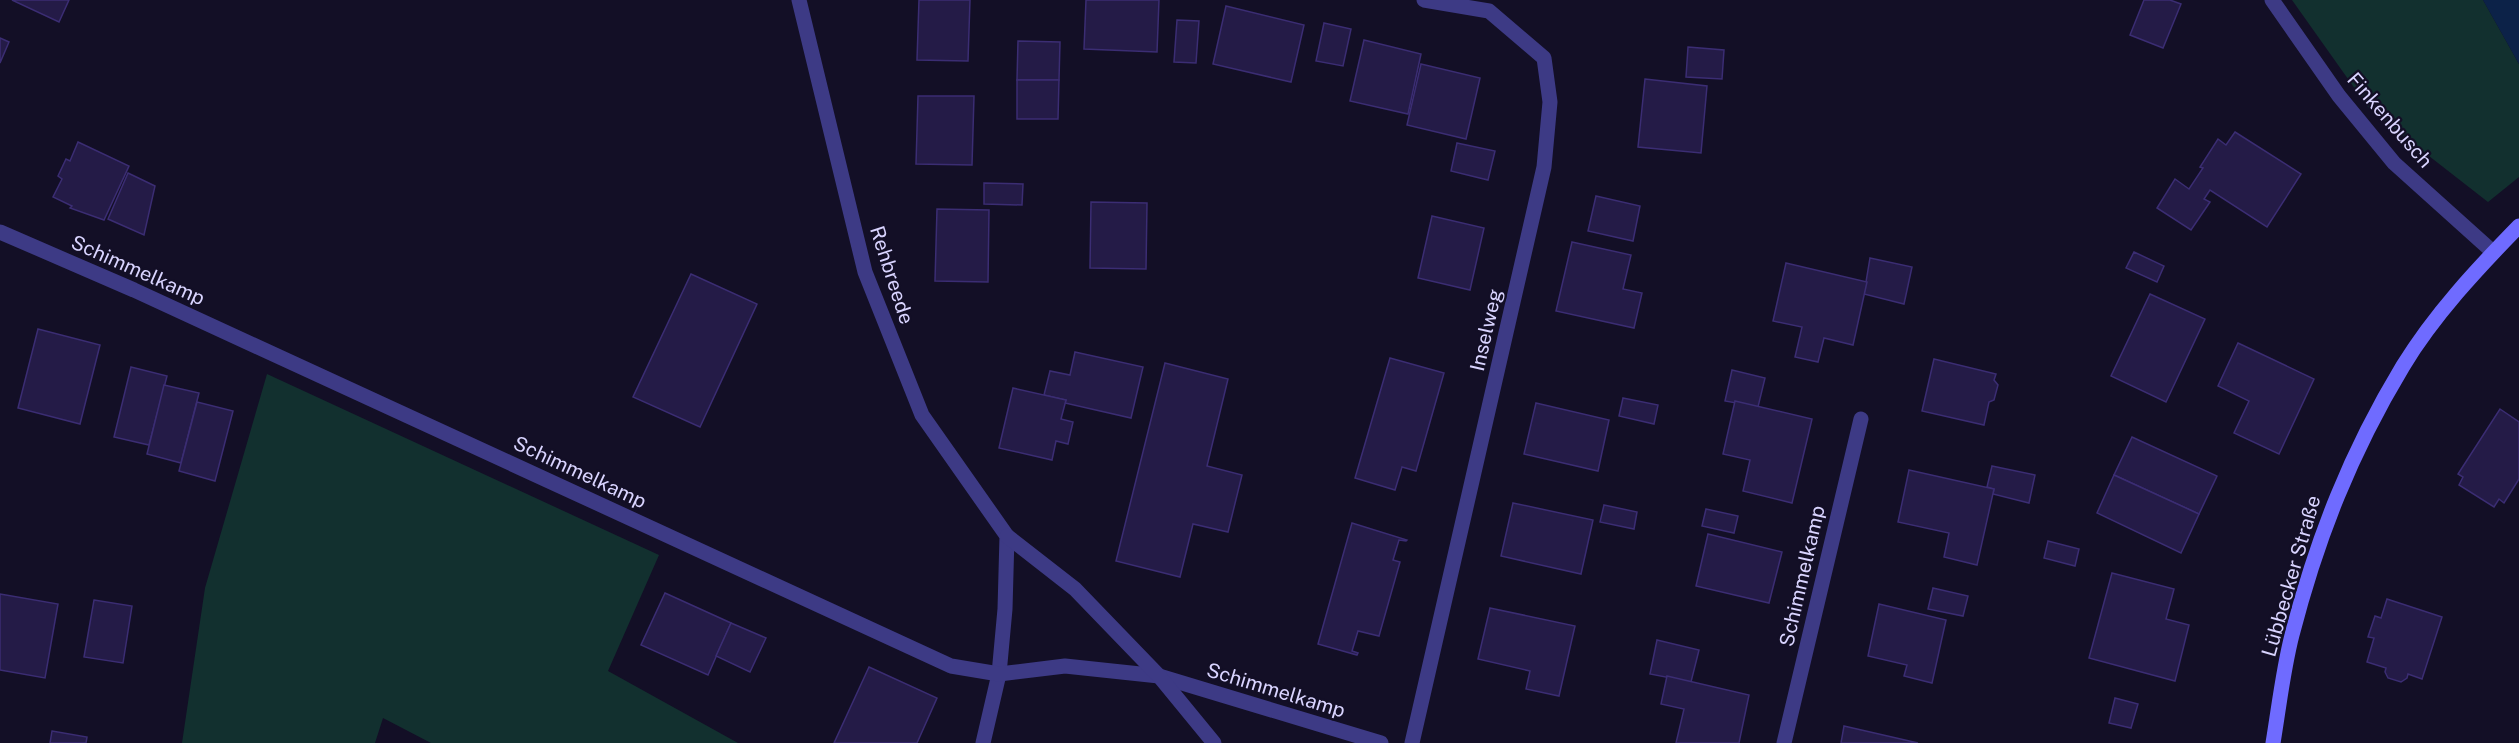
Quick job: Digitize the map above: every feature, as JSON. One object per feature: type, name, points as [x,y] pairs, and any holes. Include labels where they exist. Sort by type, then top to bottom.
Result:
[{"type":"main road","name":"Lübbecker Straße","points":[[2273,743],[2291,637],[2323,528],[2354,453],[2403,365],[2443,310],[2493,252],[2519,226]]},
{"type":"street","name":"Rehbreede","points":[[799,0],[865,272],[922,415],[1008,536],[1075,589],[1159,676]]},
{"type":"street","name":"Inselweg","points":[[1413,743],[1544,167],[1550,102],[1544,58],[1489,11],[1424,0]]},
{"type":"street","name":"Finkenbusch","points":[[2272,0],[2339,96],[2394,163],[2493,252]]},
{"type":"street","name":"Schimmelkamp","points":[[0,232],[134,290],[951,666],[999,674],[1065,666],[1159,676],[1381,743]]},
{"type":"street","name":"Schimmelkamp","points":[[1784,743],[1861,419]]},
{"type":"street","points":[[983,743],[999,674],[1008,536]]},
{"type":"street","points":[[1159,676],[1215,743]]},
{"type":"green space","points":[[2292,0],[2483,0],[2519,64],[2519,177],[2488,202],[2370,110]]},
{"type":"green space","points":[[267,374],[659,555],[608,671],[738,743],[431,743],[383,718],[375,743],[182,743],[205,588]]},
{"type":"water","points":[[2483,0],[2519,0],[2519,64]]},
{"type":"building","points":[[12,0],[69,0],[59,22]]},
{"type":"building","points":[[919,0],[970,0],[968,61],[917,60]]},
{"type":"building","points":[[1086,0],[1159,0],[1157,52],[1084,49]]},
{"type":"building","points":[[2144,0],[2170,0],[2181,4],[2163,48],[2130,35]]},
{"type":"building","points":[[1226,6],[1304,25],[1291,82],[1213,64]]},
{"type":"building","points":[[1177,20],[1199,21],[1196,63],[1174,62]]},
{"type":"building","points":[[1324,23],[1351,29],[1343,66],[1316,61]]},
{"type":"building","points":[[0,38],[9,42],[0,63]]},
{"type":"building","points":[[1364,40],[1421,54],[1408,114],[1350,101]]},
{"type":"building","points":[[1018,41],[1060,42],[1059,80],[1017,80]]},
{"type":"building","points":[[1688,47],[1724,50],[1722,79],[1686,77]]},
{"type":"building","points":[[1421,64],[1480,78],[1466,139],[1407,125]]},
{"type":"building","points":[[1645,79],[1707,86],[1701,153],[1638,147]]},
{"type":"building","points":[[1017,80],[1059,80],[1058,119],[1017,119]]},
{"type":"building","points":[[918,96],[974,96],[972,165],[916,164]]},
{"type":"building","points":[[2235,132],[2301,174],[2267,227],[2210,190],[2204,199],[2210,202],[2191,230],[2157,208],[2175,179],[2189,189],[2218,139],[2226,145]]},
{"type":"building","points":[[78,142],[129,166],[104,220],[70,208],[72,206],[53,197],[62,179],[58,176],[66,159],[70,161]]},
{"type":"building","points":[[1457,143],[1495,151],[1488,180],[1451,171]]},
{"type":"building","points":[[128,173],[155,186],[144,235],[108,219]]},
{"type":"building","points":[[984,183],[1023,184],[1022,205],[984,204]]},
{"type":"building","points":[[1596,196],[1640,206],[1633,241],[1588,231]]},
{"type":"building","points":[[1091,202],[1147,203],[1146,269],[1090,268]]},
{"type":"building","points":[[937,209],[989,210],[988,282],[935,281]]},
{"type":"building","points":[[1432,216],[1484,228],[1470,290],[1418,278]]},
{"type":"building","points":[[1572,242],[1631,255],[1623,289],[1642,293],[1634,328],[1556,311]]},
{"type":"building","points":[[2134,252],[2164,266],[2157,282],[2126,268]]},
{"type":"building","points":[[1870,258],[1912,267],[1904,304],[1864,294]]},
{"type":"building","points":[[1786,263],[1867,282],[1853,345],[1824,338],[1818,362],[1795,357],[1802,327],[1773,321]]},
{"type":"building","points":[[691,274],[757,304],[700,427],[633,397]]},
{"type":"building","points":[[2150,294],[2205,319],[2166,402],[2111,376]]},
{"type":"building","points":[[38,329],[100,345],[80,424],[18,408]]},
{"type":"building","points":[[2238,343],[2314,379],[2279,454],[2234,433],[2249,401],[2218,386]]},
{"type":"building","points":[[1075,352],[1143,367],[1131,418],[1065,403],[1066,400],[1044,395],[1050,371],[1070,375]]},
{"type":"building","points":[[1390,358],[1444,373],[1416,471],[1402,467],[1395,490],[1355,478]]},
{"type":"building","points":[[1934,359],[1996,374],[1994,380],[1998,385],[1994,400],[1989,402],[1984,425],[1922,411]]},
{"type":"building","points":[[1165,363],[1228,379],[1207,466],[1242,475],[1228,532],[1193,524],[1180,577],[1116,561]]},
{"type":"building","points":[[131,367],[167,376],[149,445],[114,437]]},
{"type":"building","points":[[1732,370],[1765,378],[1758,407],[1725,401]]},
{"type":"building","points":[[164,385],[199,393],[181,463],[147,454]]},
{"type":"building","points":[[1013,388],[1066,400],[1061,419],[1073,422],[1068,444],[1056,441],[1052,460],[999,448]]},
{"type":"building","points":[[1623,398],[1658,405],[1654,424],[1619,416]]},
{"type":"building","points":[[1735,401],[1812,419],[1792,503],[1743,491],[1750,460],[1723,454]]},
{"type":"building","points":[[197,402],[233,411],[215,481],[179,471]]},
{"type":"building","points":[[1536,403],[1609,420],[1598,471],[1524,454]]},
{"type":"building","points":[[2500,409],[2519,422],[2519,479],[2504,503],[2499,499],[2494,507],[2459,485],[2463,477],[2458,474]]},
{"type":"building","points":[[2132,437],[2217,476],[2199,514],[2114,475]]},
{"type":"building","points":[[1992,466],[2035,475],[2029,503],[1993,494],[1994,489],[1987,487]]},
{"type":"building","points":[[1909,470],[1994,489],[1977,565],[1944,557],[1949,533],[1898,522]]},
{"type":"building","points":[[2114,475],[2199,514],[2181,553],[2097,513]]},
{"type":"building","points":[[1513,503],[1593,520],[1581,574],[1501,556]]},
{"type":"building","points":[[1604,505],[1637,512],[1634,529],[1600,522]]},
{"type":"building","points":[[1706,509],[1738,516],[1734,533],[1702,526]]},
{"type":"building","points":[[1352,523],[1407,540],[1399,540],[1393,560],[1400,562],[1379,636],[1358,631],[1352,651],[1358,653],[1357,655],[1318,644]]},
{"type":"building","points":[[1708,534],[1782,552],[1769,603],[1696,586]]},
{"type":"building","points":[[2048,541],[2079,549],[2075,566],[2044,558]]},
{"type":"building","points":[[2112,573],[2174,589],[2166,619],[2189,625],[2175,681],[2089,658]]},
{"type":"building","points":[[1933,588],[1968,596],[1963,616],[1928,609]]},
{"type":"building","points":[[665,593],[731,623],[708,675],[641,645]]},
{"type":"building","points":[[0,594],[58,604],[45,678],[0,670]]},
{"type":"building","points":[[2387,599],[2442,617],[2422,679],[2408,674],[2407,678],[2401,682],[2388,678],[2386,668],[2367,662],[2374,638],[2368,637],[2375,616],[2381,618]]},
{"type":"building","points":[[94,600],[132,606],[123,663],[84,657]]},
{"type":"building","points":[[1879,604],[1946,620],[1932,683],[1904,676],[1907,665],[1868,656]]},
{"type":"building","points":[[1490,608],[1575,626],[1559,696],[1526,689],[1530,671],[1478,659]]},
{"type":"building","points":[[731,623],[766,638],[750,672],[716,656]]},
{"type":"building","points":[[1657,640],[1699,650],[1691,682],[1650,674]]},
{"type":"building","points":[[869,667],[937,698],[917,743],[834,743]]},
{"type":"building","points":[[1667,676],[1749,695],[1739,743],[1676,743],[1684,709],[1661,704]]},
{"type":"building","points":[[2115,698],[2138,704],[2131,728],[2109,723]]},
{"type":"building","points":[[1844,726],[1918,743],[1841,743]]},
{"type":"building","points":[[52,731],[87,737],[86,743],[50,743]]}]
